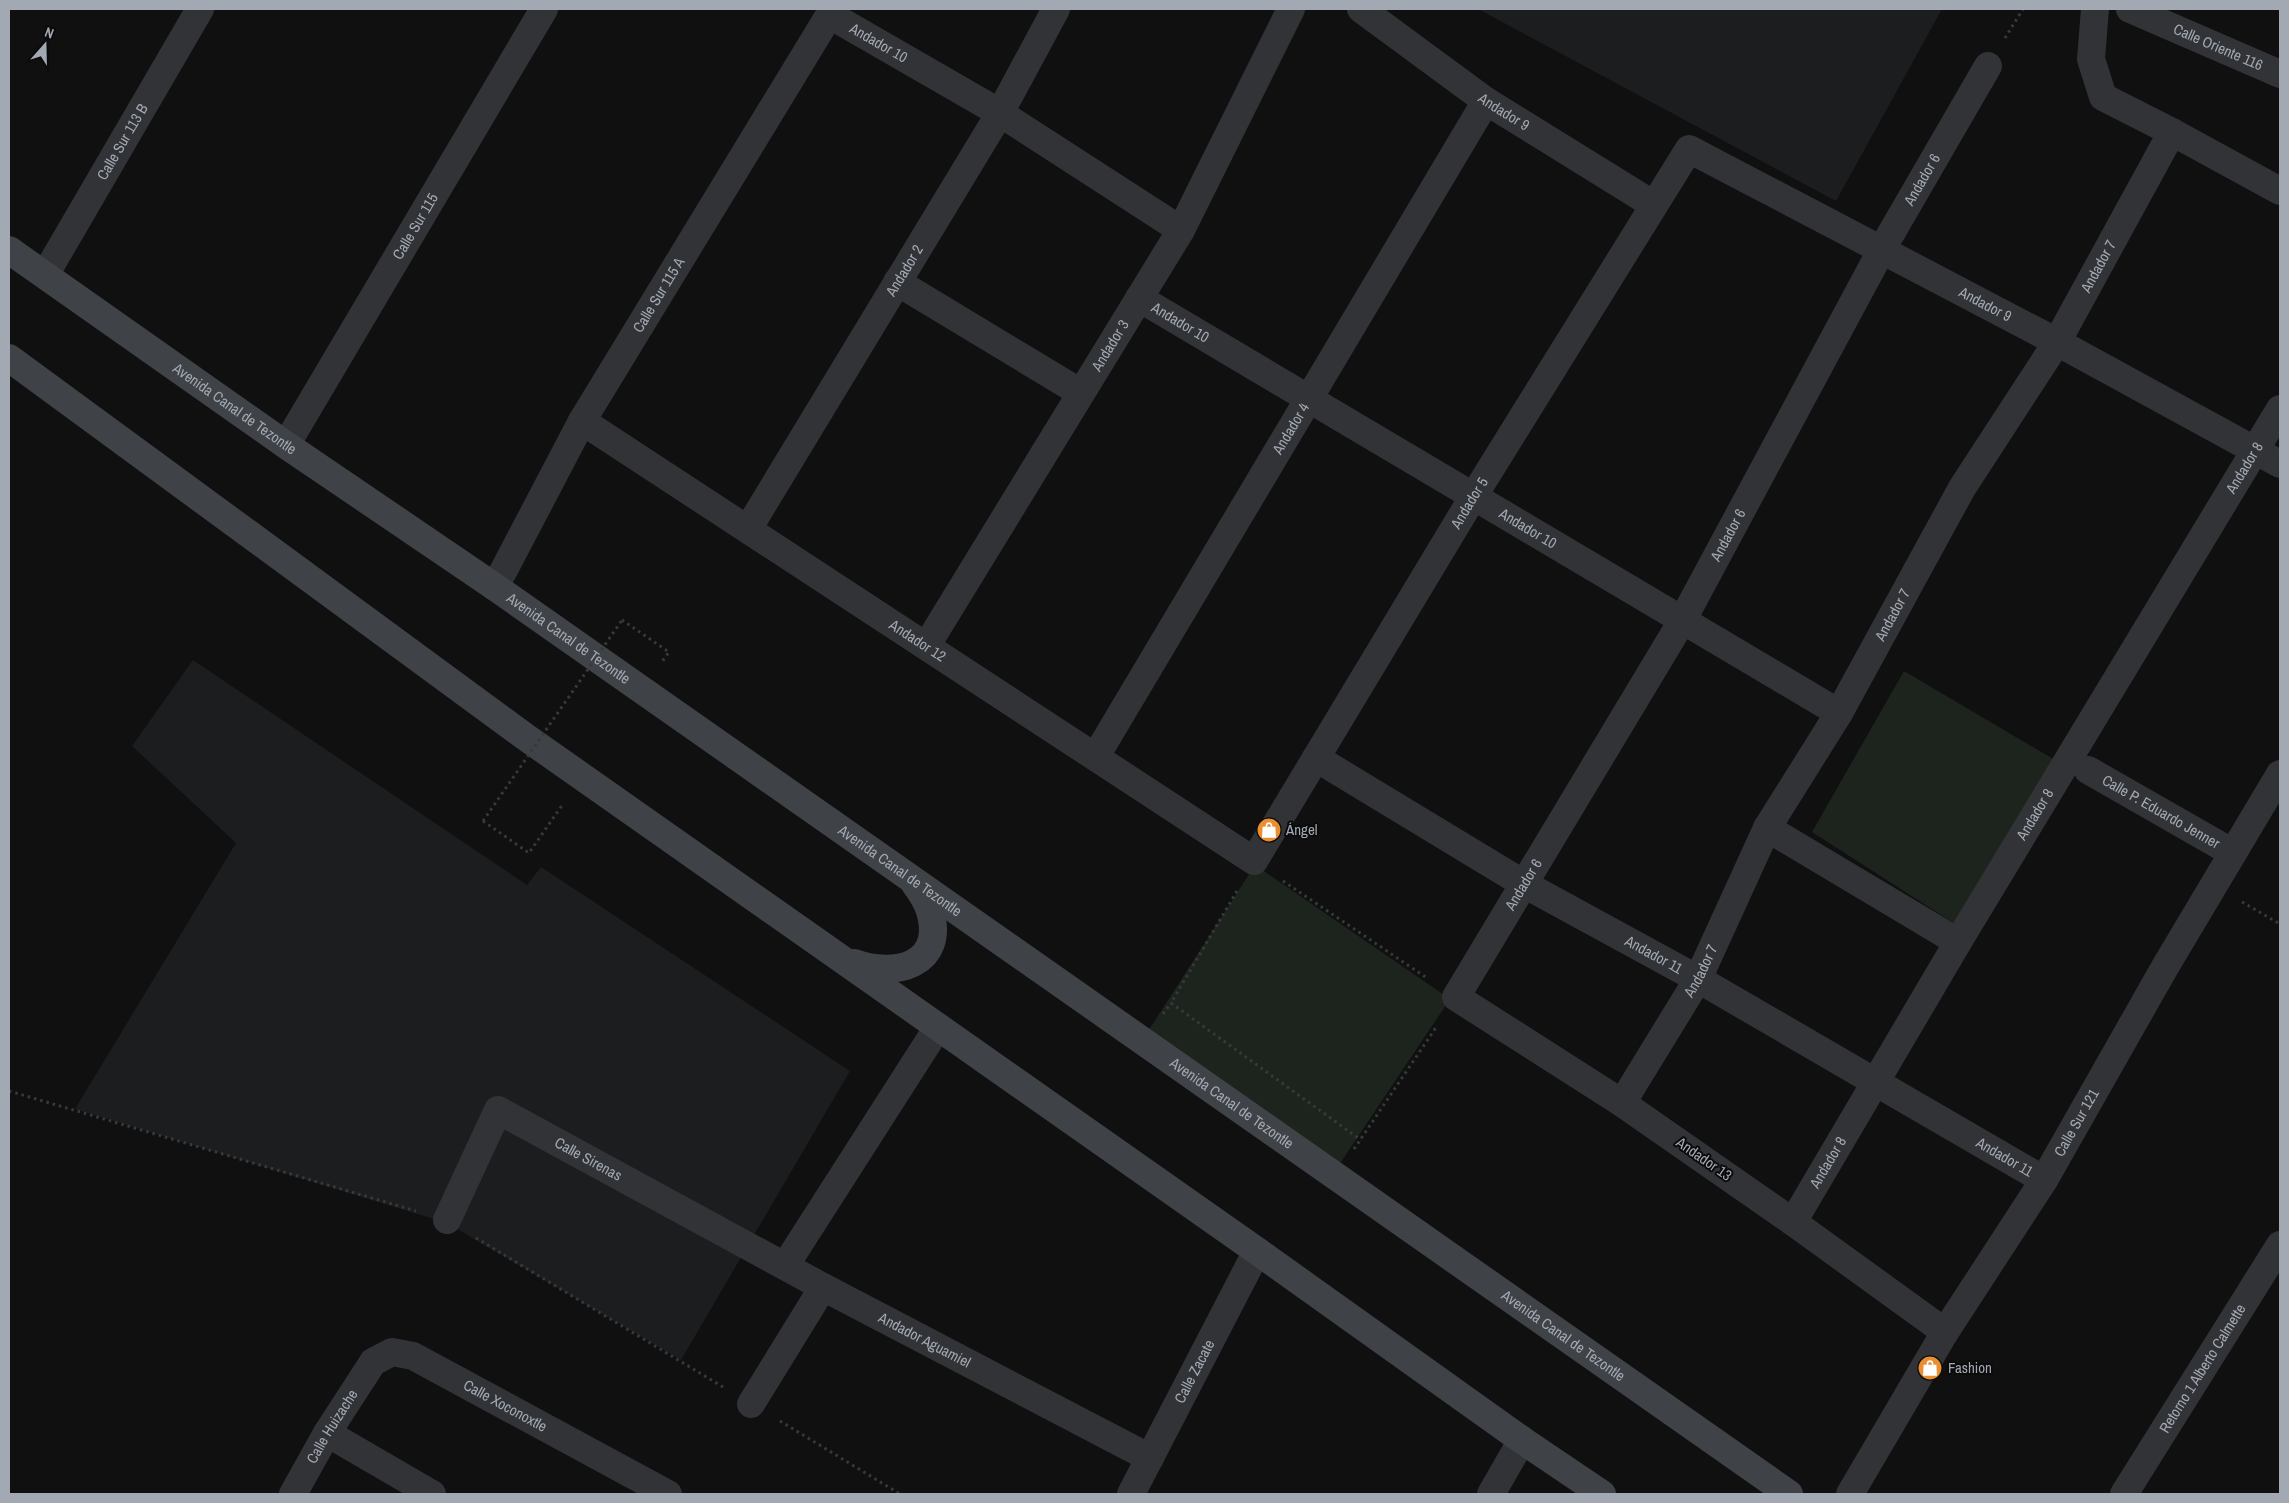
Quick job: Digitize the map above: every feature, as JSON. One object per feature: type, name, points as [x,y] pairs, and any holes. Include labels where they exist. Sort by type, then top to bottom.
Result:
[{"type":"main road","name":"Avenida Canal de Tezontle","points":[[9,250],[286,445],[495,587],[1789,1494]]},
{"type":"main road","points":[[9,358],[582,777],[1257,1251],[1522,1440],[1602,1494]]},
{"type":"main road","points":[[841,958],[865,967],[888,971],[909,966],[921,958],[928,948],[933,926],[926,900],[912,879]]},
{"type":"street","name":"Calle Sur 113 B","points":[[44,275],[200,9]]},
{"type":"street","name":"Calle Sur 115","points":[[286,445],[544,9]]},
{"type":"street","name":"Andador 2","points":[[748,529],[1000,113],[1056,9]]},
{"type":"street","name":"Andador 3","points":[[927,646],[1181,230],[1291,9]]},
{"type":"street","name":"Andador 9","points":[[1361,9],[1486,100],[1654,205]]},
{"type":"street","points":[[2095,9],[2091,59],[2103,97],[2280,191]]},
{"type":"street","name":"Calle Oriente 116","points":[[2130,9],[2280,74]]},
{"type":"street","name":"Andador 10","points":[[832,12],[1000,113],[1181,230]]},
{"type":"street","name":"Calle Sur 115 A","points":[[495,587],[582,421],[832,12]]},
{"type":"street","name":"Andador 6","points":[[1456,997],[1682,621],[1882,249],[1988,66]]},
{"type":"street","name":"Andador 4","points":[[1096,756],[1486,100]]},
{"type":"street","name":"Andador 7","points":[[1622,1103],[1698,979],[1767,828],[1839,713],[1962,488],[2057,342],[2172,132]]},
{"type":"street","name":"Andador 9","points":[[1689,148],[2057,342],[2280,464]]},
{"type":"street","name":"Andador 5","points":[[1254,861],[1474,497],[1689,148]]},
{"type":"street","points":[[897,282],[1081,393]]},
{"type":"street","name":"Andador 10","points":[[1139,298],[1839,713]]},
{"type":"street","name":"Andador 8","points":[[1793,1222],[1958,942],[2280,409]]},
{"type":"street","name":"Andador 12","points":[[582,421],[1254,861]]},
{"type":"street","name":"Andador 11","points":[[1316,758],[1524,884],[1698,979],[2044,1180]]},
{"type":"street","name":"Calle P. Eduardo Jenner","points":[[2088,770],[2233,853]]},
{"type":"street","name":"Calle Sur 121","points":[[1850,1494],[1945,1332],[2044,1180],[2280,774]]},
{"type":"street","points":[[1767,828],[1958,942]]},
{"type":"street","name":"Andador 13","points":[[1456,997],[1622,1103],[1793,1222],[1945,1332]]},
{"type":"street","points":[[785,1266],[938,1027]]},
{"type":"street","name":"Calle Sirenas","points":[[447,1220],[498,1110],[823,1287]]},
{"type":"street","name":"Retorno 1 Alberto Calmette","points":[[2124,1494],[2280,1245]]},
{"type":"street","name":"Calle Zacate","points":[[1131,1494],[1257,1251]]},
{"type":"street","points":[[751,1404],[823,1287]]},
{"type":"street","name":"Andador Aguamiel","points":[[823,1287],[1150,1458]]},
{"type":"street","name":"Calle Xoconoxtle","points":[[374,1362],[392,1352],[413,1356],[632,1485],[668,1494]]},
{"type":"street","name":"Calle Huizache","points":[[293,1494],[327,1433],[374,1362]]},
{"type":"street","points":[[327,1433],[432,1494]]},
{"type":"street","points":[[1491,1494],[1522,1440]]},
{"type":"path","points":[[582,777],[529,853],[483,821],[622,620],[669,652]]},
{"type":"path","points":[[1254,861],[1456,997],[1361,1140],[1171,1003],[1254,861]]},
{"type":"path","points":[[2214,886],[2280,924]]},
{"type":"path","points":[[9,1091],[447,1220],[900,1494]]},
{"type":"shaded area","points":[[1478,9],[1942,9],[1836,201]]},
{"type":"shaded area","points":[[193,660],[527,885],[541,867],[850,1071],[681,1360],[447,1223],[75,1109],[236,843],[132,746]]},
{"type":"shaded area","points":[[1904,671],[2060,763],[1963,929],[1812,832]]},
{"type":"shaded area","points":[[1255,865],[1450,999],[1333,1174],[1143,1039]]},
{"type":"place","name":"Ángel","points":[[1269,830]]},
{"type":"place","name":"Fashion","points":[[1930,1368]]}]
